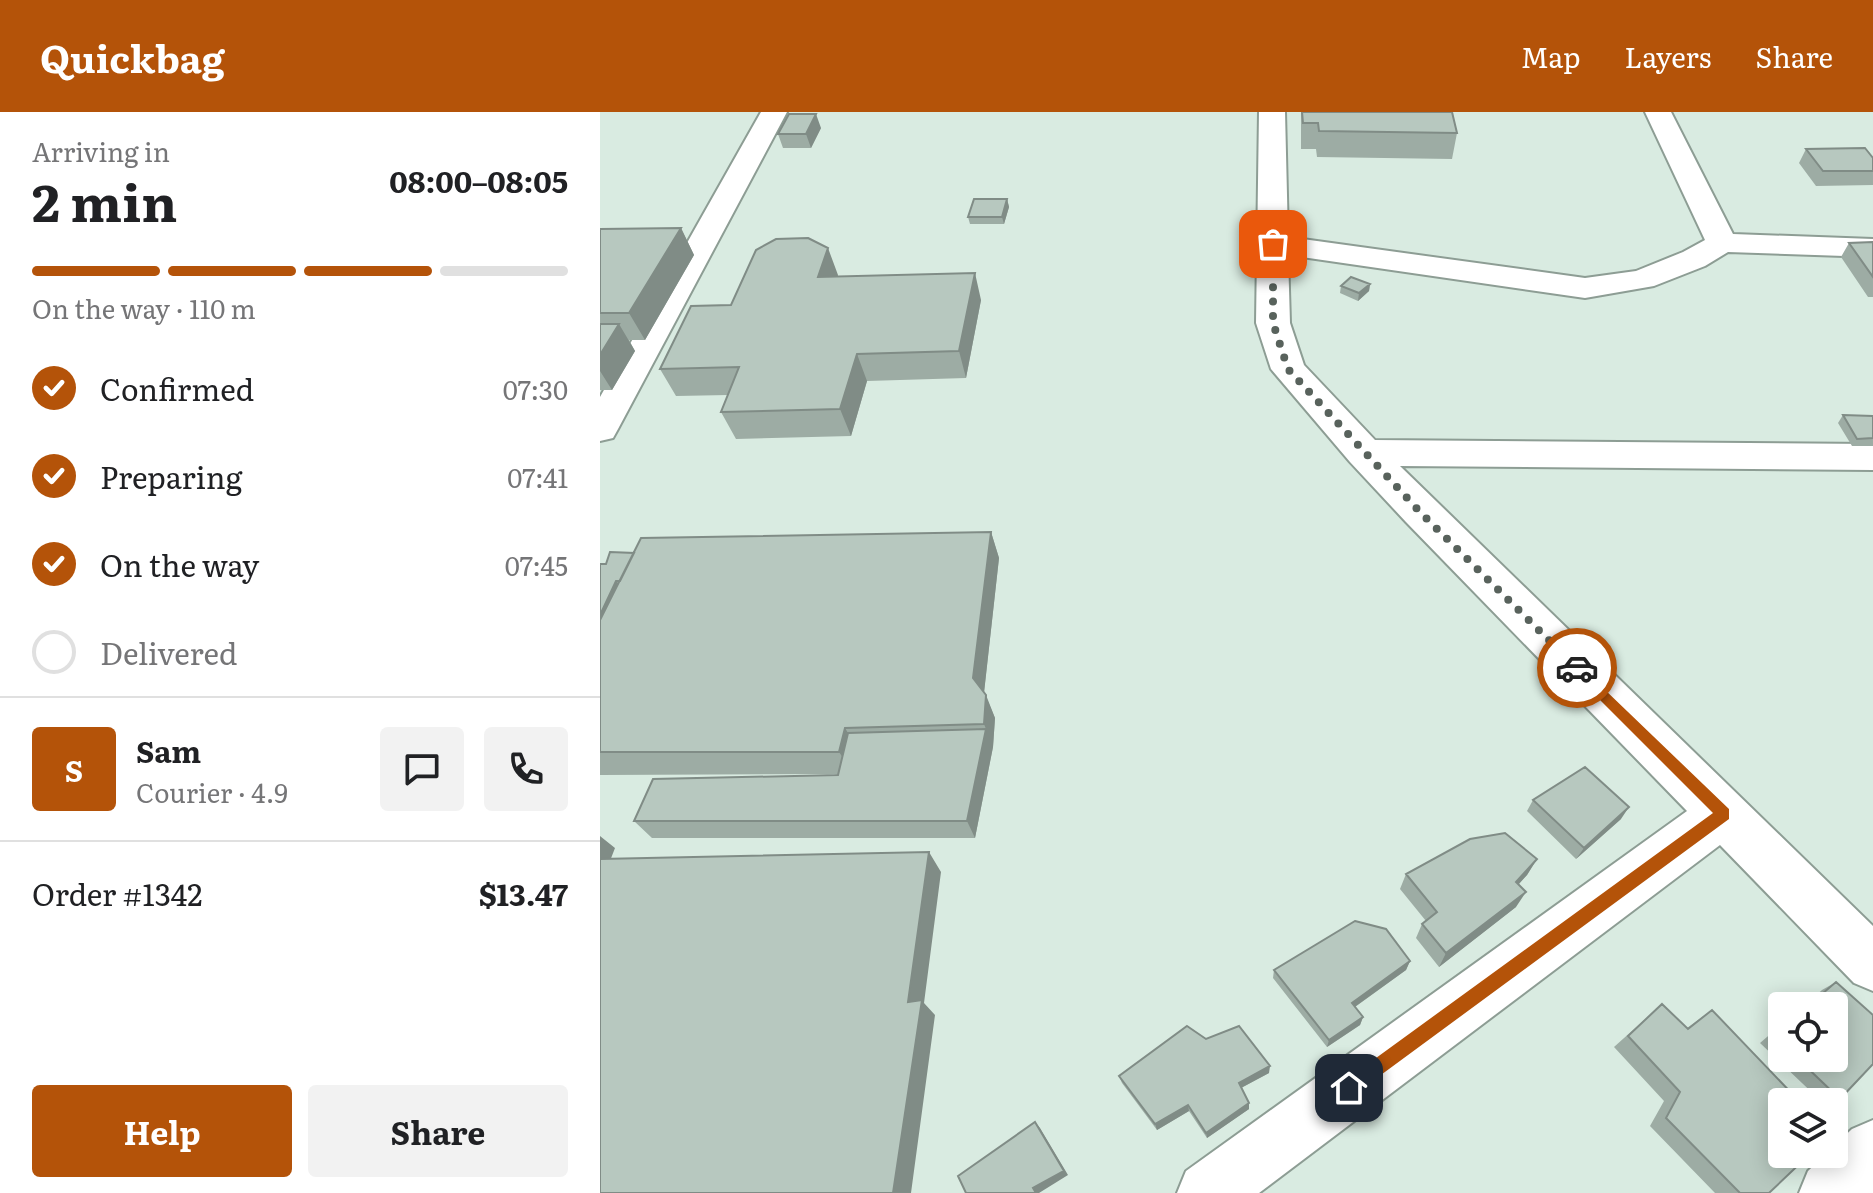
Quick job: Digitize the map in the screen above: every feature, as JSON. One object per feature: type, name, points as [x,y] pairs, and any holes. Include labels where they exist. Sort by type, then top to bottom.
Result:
[{"type":"street","points":[[600,429],[774,112]]},
{"type":"street","points":[[1272,112],[1273,323],[1288,369],[1363,453],[1873,964]]},
{"type":"street","points":[[1658,112],[1722,243]]},
{"type":"street","points":[[1273,244],[1585,288],[1643,279],[1694,259],[1722,243],[1873,248]]},
{"type":"street","points":[[1363,453],[1873,457]]},
{"type":"street","points":[[1208,1193],[1723,814]]},
{"type":"street","points":[[1830,1193],[1873,1150]]},
{"type":"building","points":[[1302,112],[1452,112],[1457,133],[1319,131],[1318,123],[1303,123]]},
{"type":"building","points":[[789,114],[816,114],[806,134],[778,134]]},
{"type":"building","points":[[1865,148],[1873,158],[1873,171],[1823,171],[1806,149]]},
{"type":"building","points":[[974,199],[1007,199],[1002,217],[968,217]]},
{"type":"building","points":[[681,228],[629,313],[600,313],[600,229]]},
{"type":"building","points":[[808,238],[828,248],[818,277],[975,273],[959,351],[857,354],[840,409],[721,412],[739,367],[660,369],[691,306],[731,305],[756,250],[776,239]]},
{"type":"building","points":[[1873,242],[1873,277],[1849,243]]},
{"type":"building","points":[[1351,277],[1370,284],[1359,293],[1341,286]]},
{"type":"building","points":[[600,324],[619,324],[600,355]]},
{"type":"building","points":[[1843,415],[1873,416],[1873,438],[1857,439]]},
{"type":"building","points":[[991,532],[973,678],[986,695],[984,724],[845,728],[839,752],[600,752],[600,620],[641,538]]},
{"type":"building","points":[[610,552],[634,553],[600,615],[600,564],[606,564]]},
{"type":"building","points":[[986,729],[967,821],[634,821],[653,779],[838,775],[848,733]]},
{"type":"building","points":[[1585,767],[1629,807],[1584,848],[1533,800]]},
{"type":"building","points":[[1505,833],[1537,859],[1516,882],[1526,892],[1446,953],[1422,924],[1437,912],[1406,874],[1470,839]]},
{"type":"building","points":[[929,852],[908,1002],[922,1000],[893,1193],[600,1193],[600,859]]},
{"type":"building","points":[[1355,921],[1386,929],[1410,961],[1352,1003],[1363,1017],[1329,1040],[1274,970]]},
{"type":"building","points":[[1836,982],[1847,992],[1824,992]]},
{"type":"building","points":[[1848,993],[1873,1015],[1873,1064],[1848,1091],[1848,1088],[1828,1088],[1812,1072],[1848,1072]]},
{"type":"building","points":[[1662,1004],[1688,1029],[1712,1010],[1787,1088],[1768,1088],[1768,1168],[1795,1168],[1769,1193],[1740,1193],[1666,1118],[1680,1092],[1628,1036]]},
{"type":"building","points":[[1187,1026],[1206,1039],[1239,1026],[1270,1066],[1239,1083],[1249,1103],[1206,1133],[1188,1105],[1155,1124],[1119,1076]]},
{"type":"building","points":[[1035,1122],[1064,1171],[1033,1188],[1036,1193],[966,1193],[958,1176]]},
{"type":"way so far","points":[[1273,244],[1273,323],[1288,369],[1420,512],[1577,668]]},
{"type":"route","points":[[1349,1088],[1723,814],[1577,668]]}]
